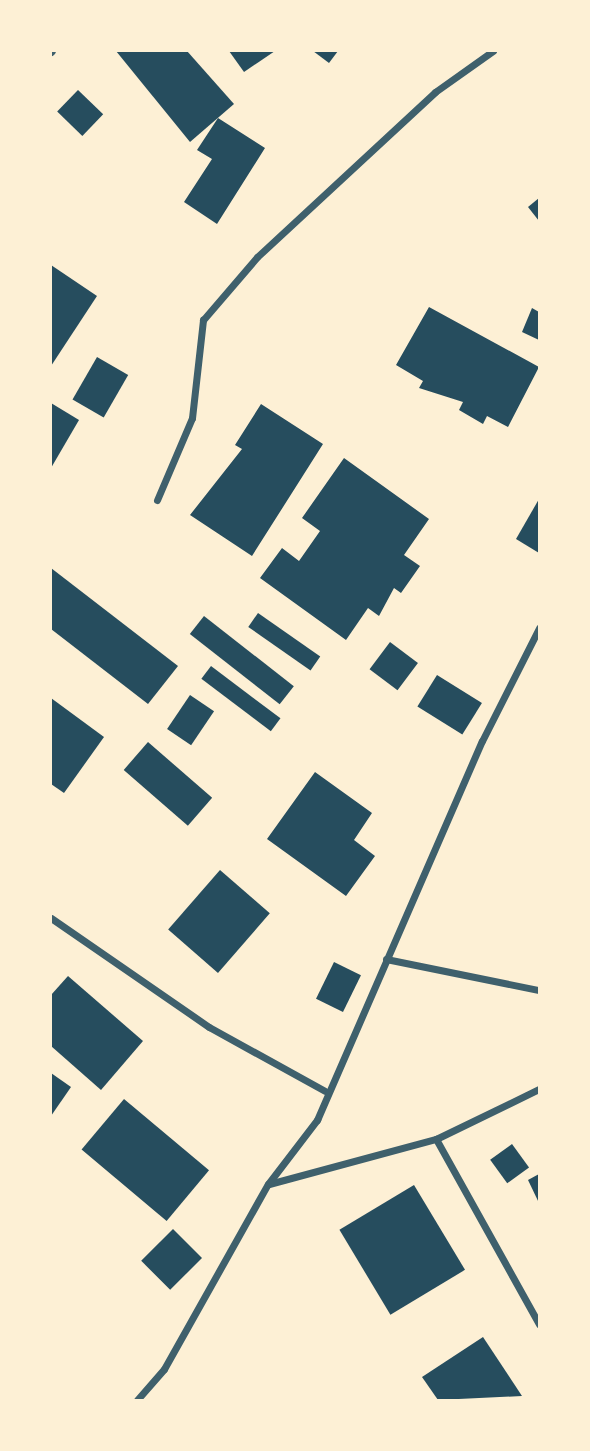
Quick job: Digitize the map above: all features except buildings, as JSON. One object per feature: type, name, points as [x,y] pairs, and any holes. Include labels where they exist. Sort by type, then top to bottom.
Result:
[{"type":"street","points":[[157,500],[192,418],[203,320],[257,257],[435,92],[493,51]]},
{"type":"street","points":[[137,1400],[163,1369],[268,1184],[317,1120],[326,1091],[539,628]]},
{"type":"street","points":[[51,918],[209,1027],[326,1091]]},
{"type":"street","points":[[386,959],[539,990]]},
{"type":"street","points":[[268,1184],[436,1139],[539,1090]]},
{"type":"street","points":[[436,1139],[539,1324]]}]
